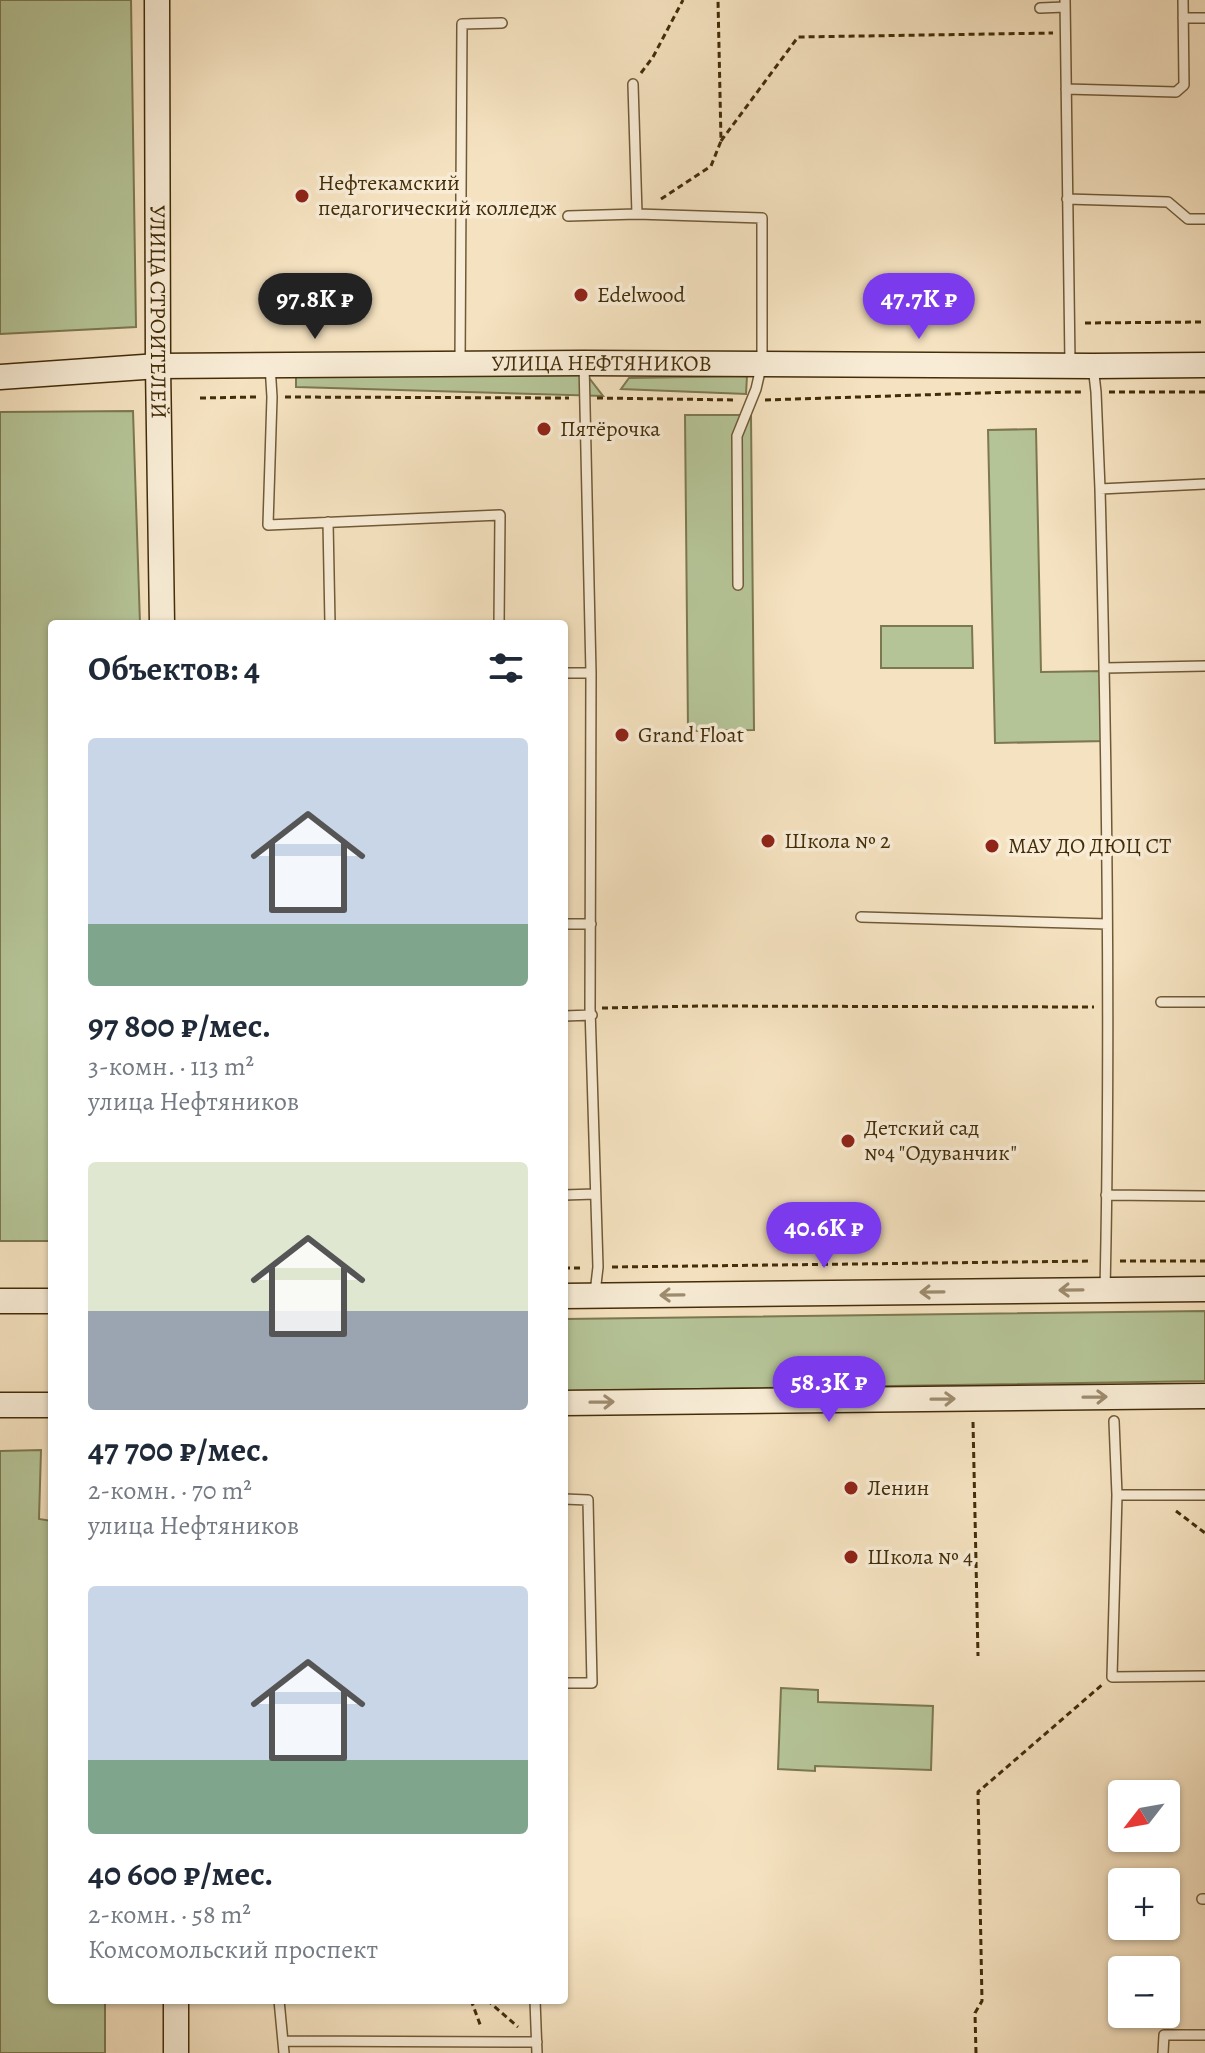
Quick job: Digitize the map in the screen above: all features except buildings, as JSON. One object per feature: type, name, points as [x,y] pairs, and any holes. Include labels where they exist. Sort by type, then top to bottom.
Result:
[{"type":"main road","name":"УЛИЦА СТРОИТЕЛЕЙ","points":[[157,0],[162,620]]},
{"type":"main road","name":"УЛИЦА НЕФТЯНИКОВ","points":[[0,377],[158,366],[584,363],[1205,365]]},
{"type":"main road","points":[[568,1296],[1205,1289]]},
{"type":"main road","points":[[0,1301],[48,1301]]},
{"type":"main road","points":[[568,1403],[1205,1396]]},
{"type":"main road","points":[[0,1405],[48,1405]]},
{"type":"main road","points":[[176,2004],[176,2053]]},
{"type":"lane","points":[[1066,89],[1176,92],[1184,85],[1183,0]]},
{"type":"lane","points":[[1040,8],[1065,3],[1069,323],[1081,366],[1096,392],[1105,668],[1105,1289]]},
{"type":"lane","points":[[1183,18],[1205,18]]},
{"type":"lane","points":[[460,364],[462,24],[502,23]]},
{"type":"lane","points":[[633,84],[637,214]]},
{"type":"lane","points":[[1067,199],[1168,202],[1188,219],[1205,219]]},
{"type":"lane","points":[[568,216],[637,214],[762,218],[762,363],[737,436],[738,585]]},
{"type":"lane","points":[[584,363],[591,673],[591,1012],[598,1267],[595,1296]]},
{"type":"lane","points":[[270,365],[268,525],[500,515],[499,620]]},
{"type":"lane","points":[[1100,489],[1205,484]]},
{"type":"lane","points":[[328,522],[330,620]]},
{"type":"lane","points":[[1105,668],[1205,666]]},
{"type":"lane","points":[[568,673],[591,673]]},
{"type":"lane","points":[[861,917],[1107,924]]},
{"type":"lane","points":[[568,924],[591,924]]},
{"type":"lane","points":[[1161,1002],[1205,1002]]},
{"type":"lane","points":[[568,1015],[591,1012]]},
{"type":"lane","points":[[568,1195],[595,1194]]},
{"type":"lane","points":[[1106,1195],[1205,1196]]},
{"type":"lane","points":[[1114,1421],[1117,1495],[1112,1677],[1205,1676]]},
{"type":"lane","points":[[1117,1495],[1205,1495]]},
{"type":"lane","points":[[568,1499],[588,1500],[592,1683],[568,1683]]},
{"type":"lane","points":[[279,2004],[284,2053]]},
{"type":"lane","points":[[284,2041],[487,2042],[537,2048],[535,2004]]},
{"type":"lane","points":[[1163,2053],[1164,2035],[1205,2035]]},
{"type":"path","points":[[633,84],[653,57],[683,0]]},
{"type":"path","points":[[718,0],[721,141]]},
{"type":"path","points":[[637,214],[711,166],[721,141],[798,37],[1065,33]]},
{"type":"path","points":[[1069,323],[1205,322]]},
{"type":"path","points":[[200,398],[751,400],[1013,392],[1205,392]]},
{"type":"path","points":[[591,1012],[699,1006],[1107,1008]]},
{"type":"path","points":[[568,1268],[1205,1261]]},
{"type":"path","points":[[973,1422],[978,1656]]},
{"type":"path","points":[[1157,1496],[1205,1533]]},
{"type":"path","points":[[976,2053],[975,2013],[982,2001],[978,1792],[1112,1677]]},
{"type":"path","points":[[473,2004],[487,2042]]},
{"type":"path","points":[[491,2004],[537,2048]]},
{"type":"green space","points":[[0,0],[131,0],[136,327],[0,334]]},
{"type":"green space","points":[[583,370],[603,396],[296,387],[296,371]]},
{"type":"green space","points":[[747,376],[746,394],[621,389],[629,378]]},
{"type":"green space","points":[[133,411],[140,620],[48,620],[48,1241],[0,1241],[0,412]]},
{"type":"green space","points":[[685,415],[751,415],[754,730],[688,731]]},
{"type":"green space","points":[[1036,429],[1041,672],[1105,671],[1107,741],[995,743],[988,430]]},
{"type":"green space","points":[[881,626],[972,626],[973,668],[881,668]]},
{"type":"green space","points":[[1205,1311],[1205,1381],[568,1391],[568,1319]]},
{"type":"green space","points":[[41,1450],[39,1519],[48,1520],[48,2004],[105,2004],[105,2053],[0,2053],[0,1451]]},
{"type":"green space","points":[[781,1688],[818,1690],[818,1702],[933,1706],[931,1770],[815,1766],[815,1771],[778,1769]]},
{"type":"place","name":"Нефтекамский педагогический колледж","points":[[302,196]]},
{"type":"place","name":"Edelwood","points":[[581,295]]},
{"type":"place","name":"Пятёрочка","points":[[544,429]]},
{"type":"place","name":"Grand Float","points":[[622,735]]},
{"type":"place","name":"Школа № 2","points":[[768,841]]},
{"type":"place","name":"МАУ ДО ДЮЦ СТ","points":[[992,846]]},
{"type":"place","name":"Детский сад №4 \"Одуванчик\"","points":[[848,1141]]},
{"type":"place","name":"Ленин","points":[[851,1488]]},
{"type":"place","name":"Школа № 4","points":[[851,1557]]}]
